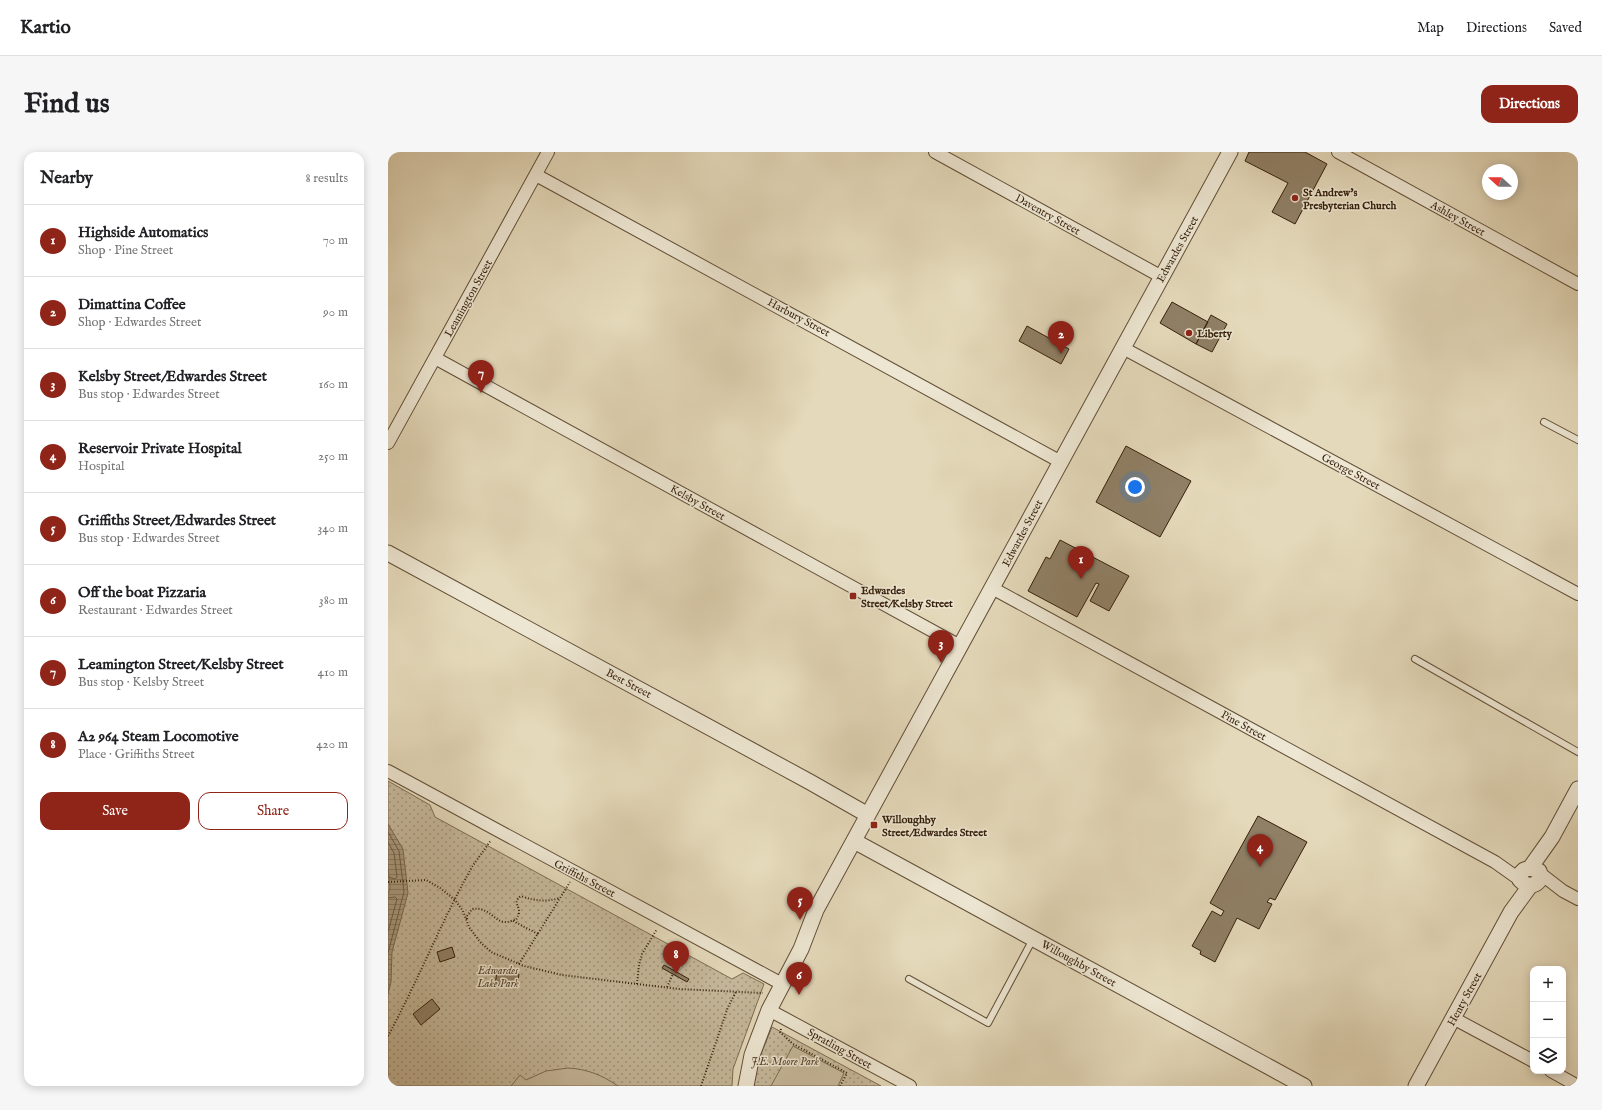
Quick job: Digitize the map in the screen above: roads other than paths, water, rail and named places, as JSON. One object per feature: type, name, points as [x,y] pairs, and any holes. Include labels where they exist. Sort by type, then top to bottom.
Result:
[{"type":"street","name":"Leamington Street","points":[[388,443],[548,152]]},
{"type":"street","name":"Daventry Street","points":[[935,152],[1162,277]]},
{"type":"street","name":"Edwardes Street","points":[[746,1086],[752,1055],[789,954],[814,915],[1230,152]]},
{"type":"street","name":"Ashley Street","points":[[1338,152],[1578,284]]},
{"type":"street","name":"Harbury Street","points":[[536,175],[1061,462]]},
{"type":"street","name":"George Street","points":[[1123,348],[1578,594]]},
{"type":"street","name":"Kelsby Street","points":[[435,358],[960,646]]},
{"type":"street","name":"Best Street","points":[[388,553],[804,778],[868,815]]},
{"type":"street","name":"Pine Street","points":[[992,588],[1495,862],[1530,876],[1578,899]]},
{"type":"street","name":"Griffiths Street","points":[[388,771],[778,982]]},
{"type":"street","name":"Henty Street","points":[[1416,1086],[1578,789]]},
{"type":"street","name":"Willoughby Street","points":[[854,841],[1304,1086]]},
{"type":"street","name":"Edwardes Street","points":[[738,1086],[751,1036],[765,999],[778,982]]},
{"type":"street","name":"Spratling Street","points":[[769,1010],[910,1086]]},
{"type":"street","points":[[1453,1018],[1530,1059]]},
{"type":"street","points":[[1556,1074],[1578,1086]]},
{"type":"lane","points":[[1544,422],[1578,440]]},
{"type":"lane","points":[[1415,659],[1578,752]]},
{"type":"lane","points":[[909,979],[988,1023],[1033,939]]},
{"type":"water","points":[[388,824],[403,849],[408,893],[392,952],[391,982],[388,994],[388,894],[390,888],[388,866]]},
{"type":"place","name":"St Andrew's Presbyterian Church","points":[[1295,198]]},
{"type":"place","name":"Liberty","points":[[1189,333]]},
{"type":"place","name":"Dimattina Coffee","points":[[1061,354]]},
{"type":"place","name":"Leamington Street/Kelsby Street","points":[[481,393]]},
{"type":"place","name":"Highside Automatics","points":[[1081,579]]},
{"type":"place","name":"Edwardes Street/Kelsby Street","points":[[853,596]]},
{"type":"place","name":"Kelsby Street/Edwardes Street","points":[[941,663]]},
{"type":"place","name":"Willoughby Street/Edwardes Street","points":[[874,825]]},
{"type":"place","name":"Reservoir Private Hospital","points":[[1260,867]]},
{"type":"place","name":"Griffiths Street/Edwardes Street","points":[[800,920]]},
{"type":"place","name":"A2 964 Steam Locomotive","points":[[676,974]]},
{"type":"place","name":"Off the boat Pizzaria","points":[[799,995]]},
{"type":"park label","name":"Edwardes Lake Park","points":[[498,976]]},
{"type":"park label","name":"J.E. Moore Park","points":[[785,1061]]}]
